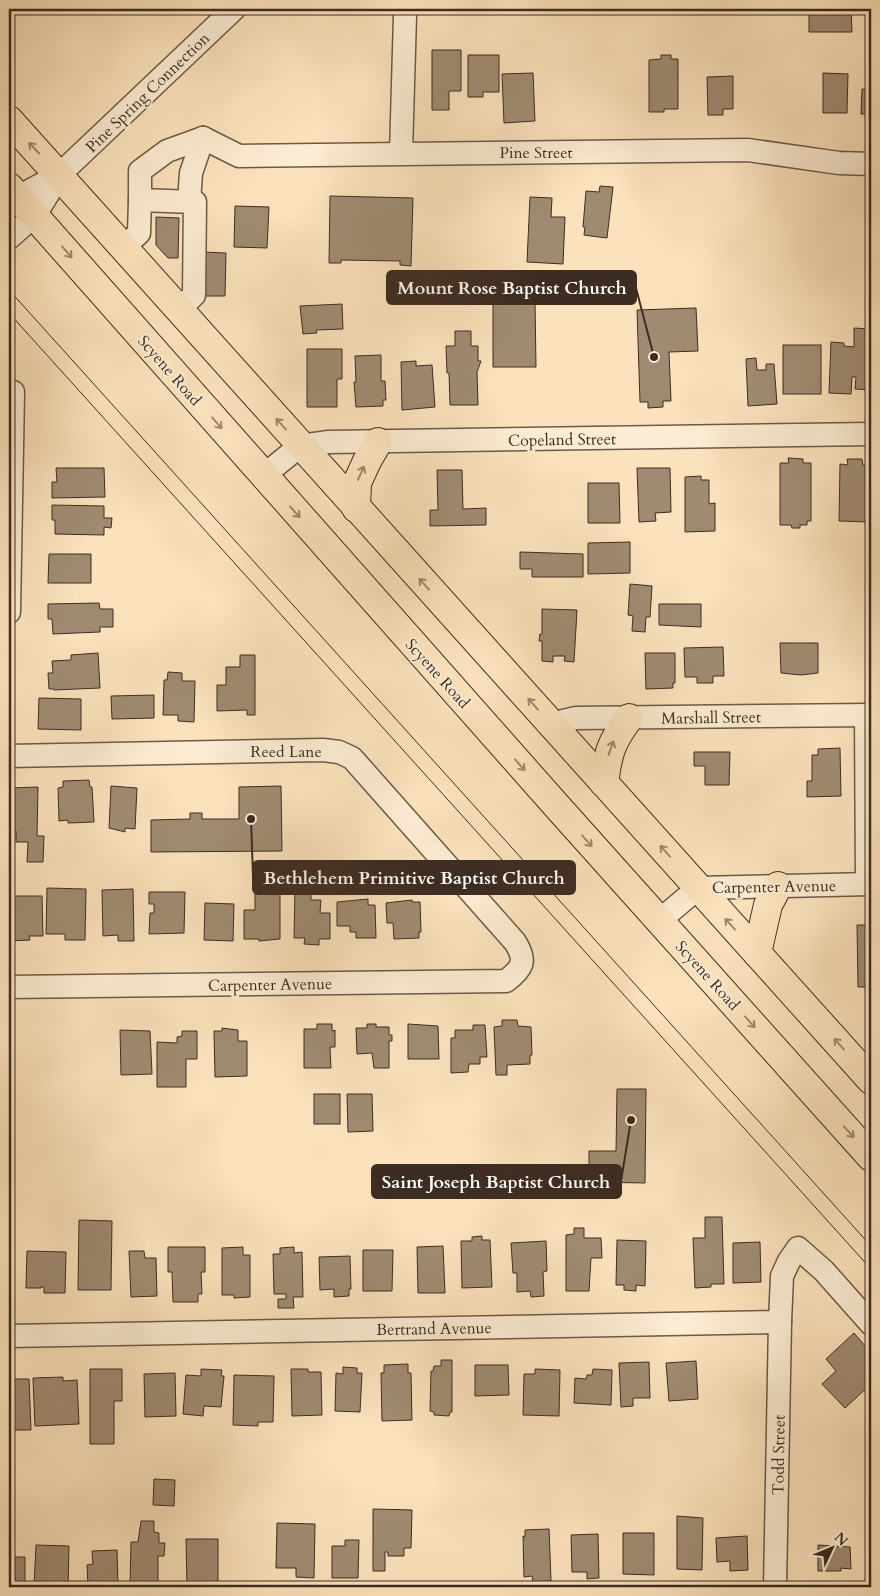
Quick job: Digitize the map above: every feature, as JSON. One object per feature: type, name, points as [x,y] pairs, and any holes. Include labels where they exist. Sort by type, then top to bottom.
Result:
[{"type":"main road","points":[[9,120],[871,1080]]},
{"type":"main road","name":"Scyene Road","points":[[18,201],[659,921],[871,1156]]},
{"type":"main road","points":[[356,508],[357,483],[378,442]]},
{"type":"main road","points":[[604,783],[608,752],[616,735],[629,718]]},
{"type":"main road","points":[[757,953],[768,905],[778,886]]},
{"type":"street","name":"Pine Spring Connection","points":[[18,201],[59,175],[234,9]]},
{"type":"street","points":[[401,153],[405,16],[403,9]]},
{"type":"street","points":[[124,247],[139,233],[140,171],[168,151],[203,138]]},
{"type":"street","points":[[189,202],[191,174],[203,138]]},
{"type":"street","name":"Pine Street","points":[[203,138],[239,156],[748,150],[839,164],[871,164]]},
{"type":"street","points":[[140,200],[195,202],[194,294],[179,310]]},
{"type":"street","points":[[9,238],[18,201]]},
{"type":"street","points":[[9,612],[13,392]]},
{"type":"street","name":"Copeland Street","points":[[300,446],[329,442],[871,434]]},
{"type":"street","points":[[263,476],[300,446]]},
{"type":"street","points":[[869,715],[869,884]]},
{"type":"street","name":"Marshall Street","points":[[552,724],[576,718],[869,715]]},
{"type":"street","name":"Reed Lane","points":[[9,756],[323,750],[339,752],[352,758],[515,942],[522,954],[523,964]]},
{"type":"street","name":"Carpenter Avenue","points":[[659,921],[698,888],[869,884]]},
{"type":"street","name":"Carpenter Avenue","points":[[9,987],[506,981],[516,974],[523,964]]},
{"type":"street","points":[[780,1322],[782,1276],[798,1248],[824,1272],[871,1324]]},
{"type":"street","name":"Bertrand Avenue","points":[[9,1336],[780,1322]]},
{"type":"street","name":"Todd Street","points":[[775,1587],[780,1322]]},
{"type":"building","points":[[809,9],[851,9],[852,32],[809,32]]},
{"type":"building","points":[[432,50],[461,50],[461,91],[449,91],[449,110],[432,110]]},
{"type":"building","points":[[468,55],[499,55],[499,92],[483,92],[483,97],[468,97]]},
{"type":"building","points":[[661,55],[671,55],[671,59],[678,59],[678,109],[664,109],[664,112],[649,112],[649,60],[661,59]]},
{"type":"building","points":[[533,73],[535,121],[504,123],[502,74]]},
{"type":"building","points":[[823,73],[848,74],[847,113],[823,113]]},
{"type":"building","points":[[733,76],[733,109],[723,109],[723,115],[708,115],[707,77]]},
{"type":"building","points":[[862,89],[871,90],[871,114],[861,114]]},
{"type":"building","points":[[600,186],[613,187],[607,238],[584,235],[586,191],[599,192]]},
{"type":"building","points":[[330,196],[413,198],[411,266],[400,265],[400,261],[341,260],[341,263],[329,263]]},
{"type":"building","points":[[530,197],[552,198],[551,217],[565,217],[563,264],[527,262]]},
{"type":"building","points":[[235,206],[269,207],[267,248],[234,247]]},
{"type":"building","points":[[156,217],[179,218],[178,258],[168,258],[156,245]]},
{"type":"building","points":[[203,252],[226,253],[225,296],[202,296]]},
{"type":"building","points":[[493,302],[535,302],[536,367],[493,367]]},
{"type":"building","points":[[342,304],[343,329],[316,330],[317,333],[303,334],[300,306]]},
{"type":"building","points":[[696,308],[698,351],[669,352],[671,401],[663,401],[663,407],[648,408],[648,402],[640,402],[637,310]]},
{"type":"building","points":[[854,328],[871,329],[871,390],[855,389],[856,377],[852,377],[851,394],[829,393],[831,342],[844,343],[844,346],[854,347]]},
{"type":"building","points":[[455,331],[471,331],[471,346],[478,346],[478,361],[481,361],[477,372],[478,405],[450,405],[446,346],[455,346]]},
{"type":"building","points":[[783,345],[821,345],[821,394],[783,394]]},
{"type":"building","points":[[307,349],[342,349],[342,379],[337,379],[337,407],[307,407]]},
{"type":"building","points":[[381,355],[381,381],[385,381],[386,400],[383,400],[383,406],[356,407],[354,382],[356,382],[355,356]]},
{"type":"building","points":[[756,358],[757,370],[766,370],[766,364],[774,364],[777,404],[748,406],[746,359]]},
{"type":"building","points":[[416,361],[416,366],[432,365],[435,407],[402,410],[401,362]]},
{"type":"building","points":[[788,458],[803,459],[803,463],[811,463],[811,521],[807,521],[807,525],[800,525],[800,528],[792,528],[791,525],[780,525],[780,463],[789,463]]},
{"type":"building","points":[[847,459],[862,459],[863,465],[870,465],[869,522],[839,521],[840,464],[848,465]]},
{"type":"building","points":[[56,468],[104,468],[105,497],[52,498],[52,482],[57,482]]},
{"type":"building","points":[[637,468],[670,468],[671,512],[655,513],[656,521],[639,522]]},
{"type":"building","points":[[437,470],[462,470],[463,509],[486,508],[486,525],[430,526],[430,510],[438,510]]},
{"type":"building","points":[[701,476],[701,480],[709,480],[709,504],[715,503],[715,531],[685,532],[685,477]]},
{"type":"building","points":[[588,483],[619,483],[620,523],[588,523]]},
{"type":"building","points":[[52,505],[104,506],[104,518],[112,518],[111,528],[104,527],[104,535],[55,534],[55,520],[52,520]]},
{"type":"building","points":[[630,542],[630,573],[588,574],[588,543]]},
{"type":"building","points":[[520,552],[583,554],[583,577],[532,577],[532,569],[520,569]]},
{"type":"building","points":[[49,554],[91,554],[91,583],[48,583]]},
{"type":"building","points":[[630,584],[652,586],[650,617],[646,617],[645,632],[632,631],[633,616],[628,615]]},
{"type":"building","points":[[99,603],[100,609],[113,609],[113,627],[100,627],[100,632],[53,634],[52,619],[48,619],[48,604]]},
{"type":"building","points":[[659,604],[701,604],[701,627],[659,625]]},
{"type":"building","points":[[542,609],[577,610],[574,662],[564,661],[565,656],[553,656],[553,662],[542,661],[542,641],[539,641],[540,634],[542,634]]},
{"type":"building","points":[[780,643],[818,643],[818,673],[801,675],[781,673]]},
{"type":"building","points":[[723,647],[724,676],[713,676],[713,683],[697,683],[697,677],[685,677],[684,648]]},
{"type":"building","points":[[98,653],[100,688],[49,689],[48,673],[53,673],[52,661],[71,660],[71,655]]},
{"type":"building","points":[[645,653],[675,653],[675,683],[673,683],[673,688],[646,689]]},
{"type":"building","points":[[240,655],[255,655],[255,715],[247,715],[247,710],[217,711],[217,685],[226,685],[226,667],[240,667]]},
{"type":"building","points":[[168,672],[182,673],[182,681],[195,681],[194,722],[178,721],[178,715],[163,715],[164,680],[167,680]]},
{"type":"building","points":[[154,695],[154,718],[112,719],[111,696]]},
{"type":"building","points":[[39,698],[81,699],[81,730],[38,729]]},
{"type":"building","points":[[840,748],[841,796],[807,797],[807,781],[812,781],[812,755],[818,755],[818,749]]},
{"type":"building","points":[[694,752],[730,752],[729,785],[705,785],[705,766],[694,766]]},
{"type":"building","points":[[89,780],[90,787],[92,787],[94,822],[68,823],[68,820],[59,821],[58,788],[63,787],[63,781]]},
{"type":"building","points":[[111,786],[137,788],[135,829],[125,828],[125,832],[109,828]]},
{"type":"building","points":[[281,786],[282,851],[151,852],[151,820],[190,819],[190,813],[202,813],[202,819],[239,819],[239,787]]},
{"type":"building","points":[[38,787],[37,836],[44,836],[43,862],[27,862],[28,842],[16,842],[16,831],[9,832],[9,788]]},
{"type":"building","points":[[295,886],[311,887],[311,900],[321,900],[320,913],[330,913],[330,939],[319,939],[319,945],[304,944],[305,938],[294,938]]},
{"type":"building","points":[[47,888],[86,889],[85,940],[65,940],[65,934],[46,934]]},
{"type":"building","points":[[133,889],[134,941],[118,941],[118,935],[103,936],[102,890]]},
{"type":"building","points":[[149,892],[185,892],[184,933],[149,934],[150,913],[154,913],[154,904],[149,904]]},
{"type":"building","points":[[280,893],[280,939],[259,941],[259,939],[244,939],[244,910],[255,910],[255,894]]},
{"type":"building","points":[[9,896],[42,896],[43,936],[29,936],[30,940],[9,941]]},
{"type":"building","points":[[368,899],[368,905],[375,905],[376,938],[356,938],[356,932],[350,932],[350,926],[337,926],[337,902]]},
{"type":"building","points":[[412,900],[412,902],[420,902],[421,932],[419,932],[419,938],[394,939],[393,923],[387,923],[386,903]]},
{"type":"building","points":[[205,903],[234,904],[233,941],[204,940]]},
{"type":"building","points":[[857,925],[871,925],[871,987],[858,987]]},
{"type":"building","points":[[502,1020],[517,1020],[518,1026],[531,1027],[532,1055],[530,1055],[530,1064],[507,1065],[507,1075],[496,1075],[494,1027],[502,1026]]},
{"type":"building","points":[[317,1024],[332,1024],[332,1031],[335,1030],[335,1047],[330,1047],[331,1068],[304,1068],[304,1029],[317,1029]]},
{"type":"building","points":[[367,1024],[376,1024],[376,1027],[389,1027],[389,1035],[392,1035],[392,1041],[389,1041],[389,1068],[374,1068],[372,1053],[357,1054],[356,1028],[367,1028]]},
{"type":"building","points":[[408,1024],[438,1026],[439,1059],[408,1059]]},
{"type":"building","points":[[473,1025],[485,1025],[487,1057],[480,1057],[480,1064],[469,1064],[468,1072],[451,1073],[451,1038],[455,1038],[455,1030],[473,1030]]},
{"type":"building","points":[[222,1028],[238,1030],[238,1041],[247,1041],[247,1076],[215,1077],[214,1031],[222,1031]]},
{"type":"building","points":[[120,1030],[150,1031],[152,1074],[121,1075]]},
{"type":"building","points":[[182,1031],[197,1031],[197,1059],[186,1059],[186,1087],[157,1087],[157,1042],[177,1043],[177,1037],[182,1036]]},
{"type":"building","points":[[617,1089],[646,1089],[645,1183],[589,1182],[589,1151],[616,1151]]},
{"type":"building","points":[[314,1094],[340,1094],[340,1124],[314,1124]]},
{"type":"building","points":[[347,1094],[372,1094],[373,1131],[348,1132]]},
{"type":"building","points":[[705,1217],[722,1217],[724,1284],[711,1284],[711,1287],[695,1288],[693,1238],[705,1238]]},
{"type":"building","points":[[79,1220],[112,1221],[111,1290],[78,1290]]},
{"type":"building","points":[[574,1228],[584,1228],[584,1238],[601,1238],[602,1258],[591,1258],[589,1291],[566,1291],[566,1235],[574,1234]]},
{"type":"building","points":[[482,1236],[482,1240],[490,1240],[492,1287],[462,1288],[461,1241],[472,1241],[472,1237]]},
{"type":"building","points":[[617,1240],[646,1241],[645,1286],[636,1285],[636,1291],[624,1290],[624,1285],[616,1285]]},
{"type":"building","points":[[546,1241],[547,1271],[543,1272],[544,1296],[531,1297],[530,1291],[517,1292],[517,1273],[513,1273],[511,1243]]},
{"type":"building","points":[[760,1242],[761,1282],[733,1283],[733,1243]]},
{"type":"building","points":[[443,1246],[445,1293],[418,1293],[417,1247]]},
{"type":"building","points":[[168,1247],[205,1247],[205,1272],[201,1272],[202,1294],[198,1294],[198,1302],[173,1302],[172,1272],[168,1272]]},
{"type":"building","points":[[243,1247],[243,1255],[250,1255],[250,1297],[234,1298],[234,1295],[222,1295],[222,1248]]},
{"type":"building","points":[[294,1247],[294,1253],[302,1252],[303,1297],[293,1297],[294,1308],[278,1308],[278,1299],[286,1299],[286,1294],[274,1294],[273,1254],[280,1254],[280,1248]]},
{"type":"building","points":[[363,1250],[393,1250],[392,1291],[363,1291]]},
{"type":"building","points":[[27,1251],[66,1252],[65,1293],[44,1293],[44,1287],[26,1288]]},
{"type":"building","points":[[129,1251],[144,1251],[145,1258],[156,1258],[157,1296],[131,1297]]},
{"type":"building","points":[[350,1256],[351,1289],[349,1289],[349,1296],[334,1297],[334,1289],[320,1290],[319,1257]]},
{"type":"building","points":[[854,1333],[866,1347],[871,1342],[871,1384],[845,1408],[822,1384],[836,1371],[826,1359]]},
{"type":"building","points":[[441,1360],[452,1360],[452,1412],[450,1412],[449,1416],[434,1415],[434,1412],[430,1411],[431,1371],[433,1371],[434,1366],[441,1366]]},
{"type":"building","points":[[696,1361],[698,1399],[669,1401],[666,1363]]},
{"type":"building","points":[[649,1362],[650,1398],[633,1398],[633,1406],[621,1407],[619,1363]]},
{"type":"building","points":[[408,1364],[408,1373],[411,1373],[412,1420],[382,1421],[381,1373],[384,1373],[384,1365]]},
{"type":"building","points":[[475,1365],[508,1365],[509,1395],[475,1396]]},
{"type":"building","points":[[343,1367],[357,1368],[357,1373],[362,1373],[360,1412],[335,1411],[336,1373],[343,1374]]},
{"type":"building","points":[[90,1369],[122,1369],[122,1401],[114,1401],[114,1444],[90,1444]]},
{"type":"building","points":[[201,1369],[222,1370],[221,1376],[224,1376],[221,1407],[204,1406],[203,1416],[183,1414],[186,1375],[201,1376]]},
{"type":"building","points":[[291,1369],[308,1369],[308,1372],[321,1372],[322,1415],[292,1416]]},
{"type":"building","points":[[535,1369],[560,1370],[559,1416],[523,1415],[524,1374],[535,1374]]},
{"type":"building","points":[[593,1369],[612,1370],[611,1405],[574,1403],[575,1378],[586,1379],[587,1375],[592,1375]]},
{"type":"building","points":[[175,1373],[176,1416],[145,1417],[144,1374]]},
{"type":"building","points":[[234,1375],[274,1376],[273,1422],[258,1422],[258,1426],[233,1425]]},
{"type":"building","points":[[63,1377],[63,1381],[77,1380],[79,1424],[35,1426],[33,1378]]},
{"type":"building","points":[[9,1379],[29,1379],[31,1430],[9,1430]]},
{"type":"building","points":[[154,1479],[175,1480],[174,1506],[153,1505]]},
{"type":"building","points":[[373,1509],[412,1510],[411,1548],[404,1548],[404,1556],[388,1556],[388,1552],[385,1552],[385,1571],[373,1571]]},
{"type":"building","points":[[677,1516],[703,1518],[702,1570],[677,1569]]},
{"type":"building","points":[[141,1521],[154,1521],[154,1532],[159,1533],[159,1543],[165,1543],[164,1556],[158,1556],[158,1586],[155,1587],[130,1587],[131,1542],[138,1542]]},
{"type":"building","points":[[277,1523],[315,1524],[314,1578],[296,1577],[296,1568],[276,1568]]},
{"type":"building","points":[[549,1529],[551,1581],[533,1582],[532,1576],[524,1577],[523,1536],[525,1537],[525,1530]]},
{"type":"building","points":[[623,1533],[654,1533],[654,1575],[623,1574]]},
{"type":"building","points":[[598,1534],[599,1578],[587,1579],[587,1572],[572,1572],[571,1535]]},
{"type":"building","points":[[747,1536],[748,1570],[730,1571],[730,1561],[717,1562],[716,1538]]},
{"type":"building","points":[[186,1539],[218,1539],[218,1586],[187,1587]]},
{"type":"building","points":[[345,1540],[359,1540],[358,1578],[332,1578],[332,1546],[345,1546]]},
{"type":"building","points":[[9,1545],[12,1545],[12,1557],[25,1557],[25,1586],[9,1587]]},
{"type":"building","points":[[36,1545],[69,1546],[68,1587],[34,1587]]},
{"type":"building","points":[[818,1545],[850,1547],[851,1569],[841,1568],[841,1571],[818,1571]]},
{"type":"building","points":[[117,1550],[118,1585],[111,1585],[111,1587],[88,1586],[87,1565],[93,1564],[92,1551]]},
{"type":"tram line","points":[[9,290],[871,1246]]},
{"type":"tram line","points":[[9,313],[871,1269]]},
{"type":"place","name":"Mount Rose Baptist Church","points":[[654,357]]},
{"type":"place","name":"Bethlehem Primitive Baptist Church","points":[[251,819]]},
{"type":"place","name":"Saint Joseph Baptist Church","points":[[631,1120]]}]
